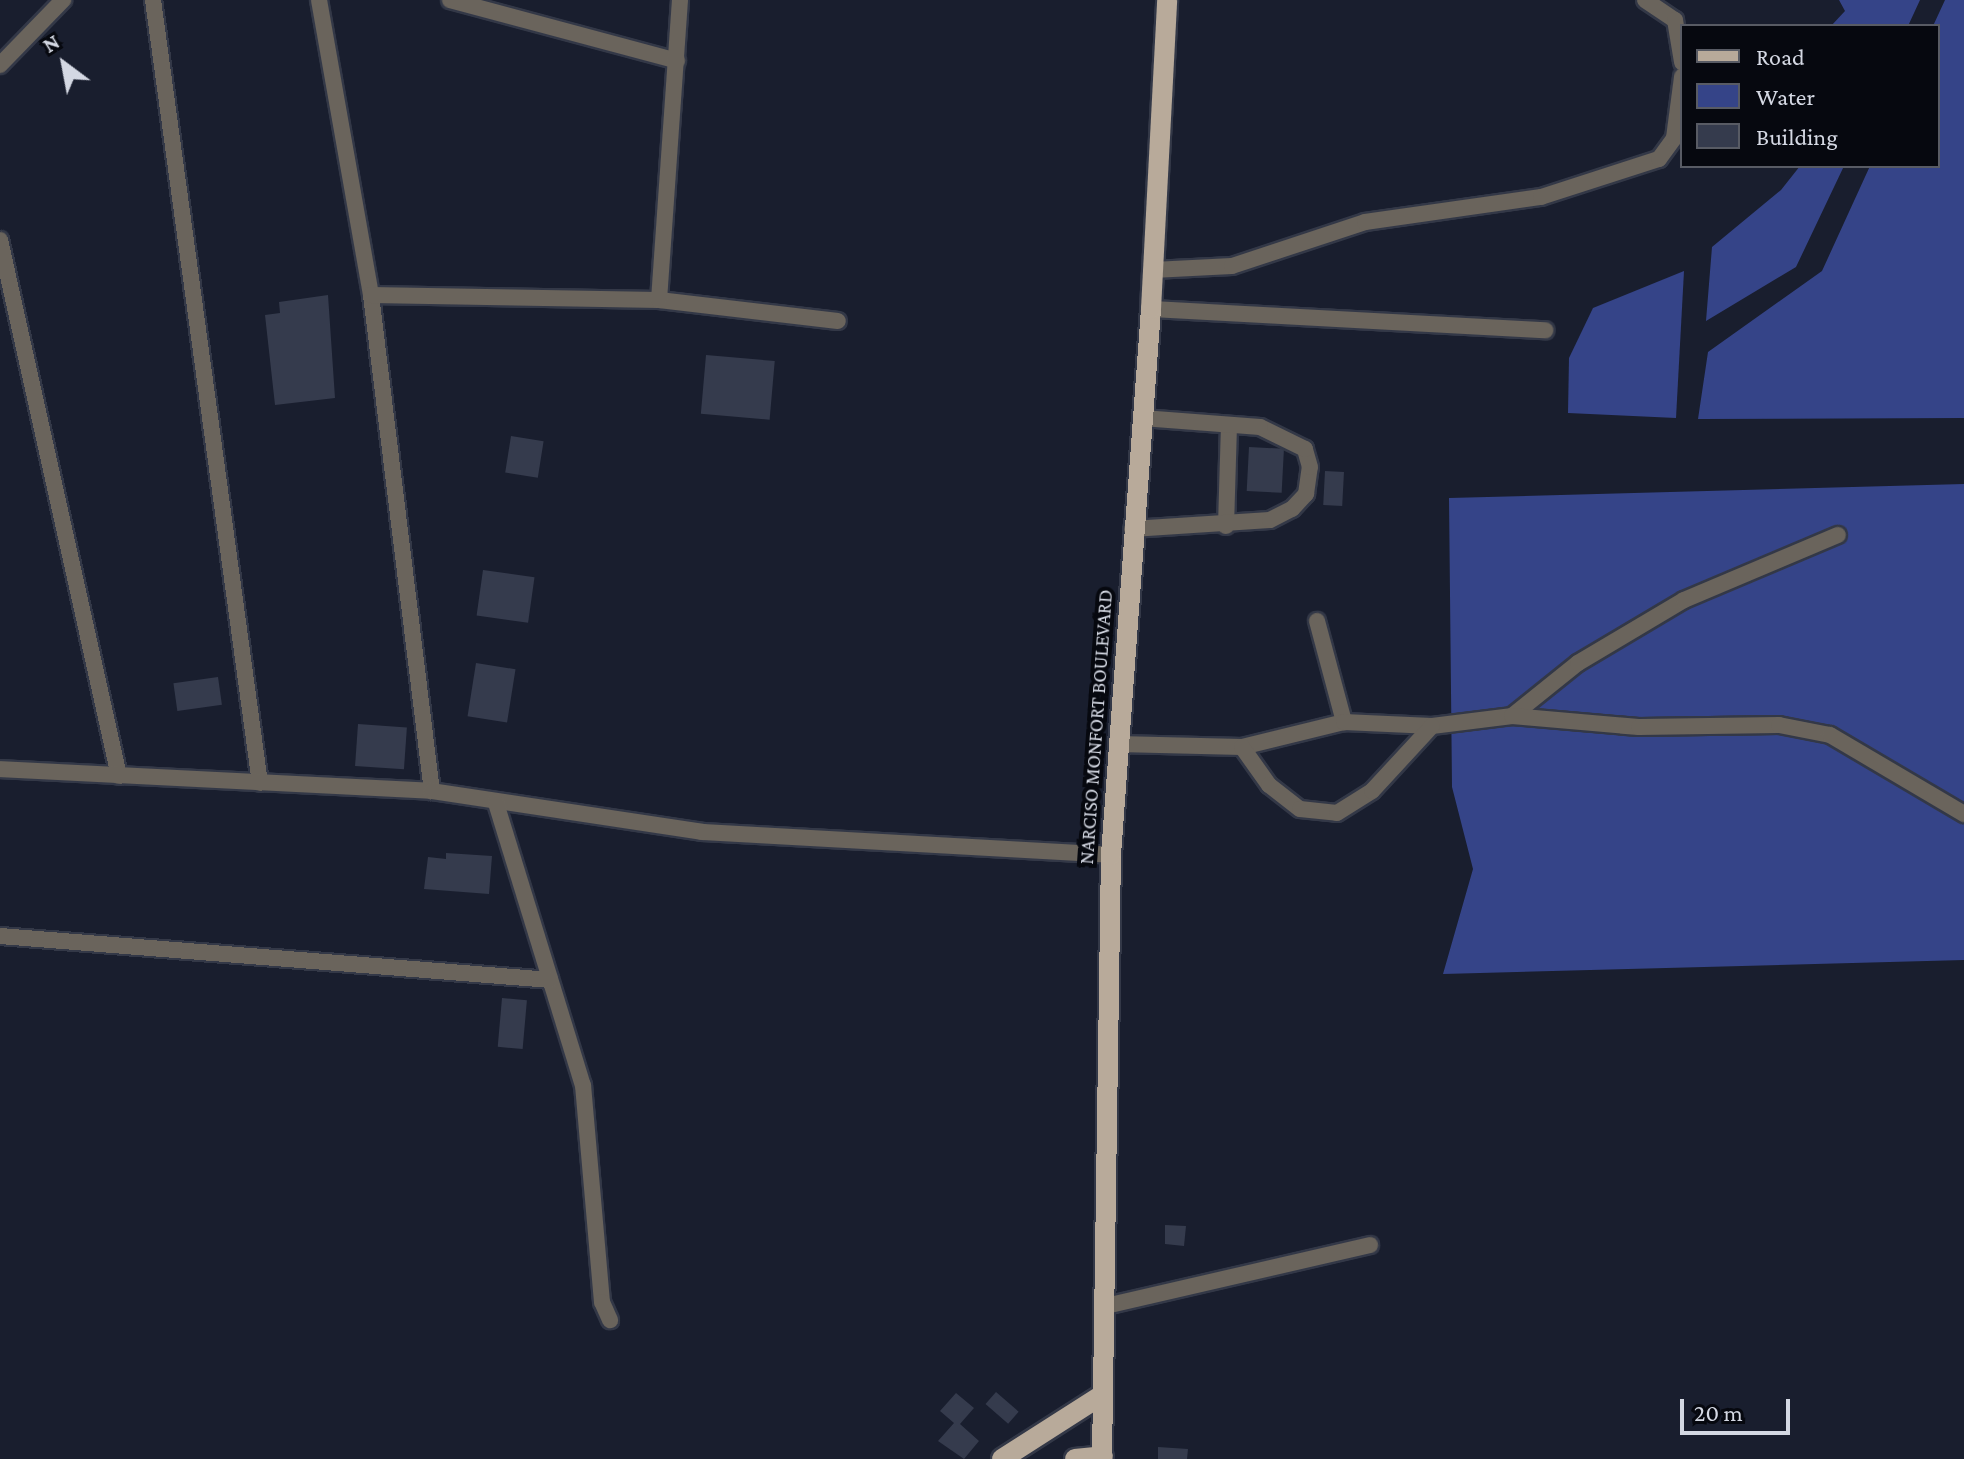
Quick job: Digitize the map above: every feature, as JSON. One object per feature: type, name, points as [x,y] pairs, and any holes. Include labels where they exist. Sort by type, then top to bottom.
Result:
[{"type":"main road","name":"NARCISO MONFORT BOULEVARD","points":[[1102,1457],[1111,855],[1132,529],[1151,309],[1167,0]]},
{"type":"main road","points":[[1002,1459],[1102,1395]]},
{"type":"main road","points":[[1075,1459],[1102,1457]]},
{"type":"street","points":[[0,65],[63,0]]},
{"type":"street","points":[[153,0],[260,783]]},
{"type":"street","points":[[319,0],[371,295],[432,791]]},
{"type":"street","points":[[450,0],[677,61]]},
{"type":"street","points":[[659,300],[680,0]]},
{"type":"street","points":[[1645,0],[1675,20],[1680,50]]},
{"type":"street","points":[[1153,270],[1232,266],[1365,222],[1541,197],[1659,159],[1674,138],[1680,92]]},
{"type":"street","points":[[0,240],[119,776]]},
{"type":"street","points":[[371,295],[659,300],[838,321]]},
{"type":"street","points":[[1151,309],[1545,330]]},
{"type":"street","points":[[1132,529],[1226,526],[1270,520],[1292,509],[1306,494],[1310,467],[1305,449],[1292,439],[1260,427],[1142,418]]},
{"type":"street","points":[[1226,526],[1229,425]]},
{"type":"street","points":[[1512,716],[1578,663],[1684,600],[1838,535]]},
{"type":"street","points":[[1317,621],[1344,722]]},
{"type":"street","points":[[1118,744],[1242,747],[1344,722],[1432,726],[1512,716],[1639,727],[1779,725],[1830,735],[1964,814]]},
{"type":"street","points":[[1242,747],[1269,785],[1300,809],[1337,813],[1372,791],[1432,726]]},
{"type":"street","points":[[0,769],[432,791],[702,832],[1111,855]]},
{"type":"street","points":[[496,803],[583,1085],[602,1302],[610,1320]]},
{"type":"street","points":[[0,936],[550,980]]},
{"type":"street","points":[[1106,1306],[1370,1245]]},
{"type":"water","points":[[1839,0],[1920,0],[1909,24],[1833,24],[1845,11]]},
{"type":"water","points":[[1945,0],[1964,0],[1964,418],[1698,419],[1708,352],[1822,271],[1869,168],[1940,168],[1940,24],[1934,24]]},
{"type":"water","points":[[1798,168],[1843,168],[1796,267],[1706,321],[1712,247],[1781,190]]},
{"type":"water","points":[[1684,271],[1676,418],[1568,413],[1569,358],[1593,308]]},
{"type":"water","points":[[1964,484],[1964,960],[1443,974],[1473,869],[1452,787],[1449,498]]},
{"type":"building","points":[[328,295],[335,398],[275,405],[265,315],[280,313],[279,302]]},
{"type":"building","points":[[706,355],[775,361],[770,420],[701,414]]},
{"type":"building","points":[[511,436],[544,441],[538,478],[505,473]]},
{"type":"building","points":[[1249,447],[1284,449],[1282,493],[1247,491]]},
{"type":"building","points":[[1325,471],[1344,472],[1342,506],[1323,505]]},
{"type":"building","points":[[483,570],[534,577],[528,623],[477,616]]},
{"type":"building","points":[[476,663],[516,669],[507,723],[468,716]]},
{"type":"building","points":[[218,677],[222,705],[177,711],[173,683]]},
{"type":"building","points":[[358,724],[407,727],[404,769],[355,766]]},
{"type":"building","points":[[446,853],[492,856],[489,894],[424,889],[428,857],[446,859]]},
{"type":"building","points":[[502,998],[527,1000],[523,1049],[498,1047]]},
{"type":"building","points":[[1165,1225],[1186,1226],[1184,1246],[1165,1244]]},
{"type":"building","points":[[996,1392],[1019,1412],[1008,1424],[986,1404]]},
{"type":"building","points":[[956,1393],[974,1408],[960,1424],[979,1441],[964,1459],[938,1441],[954,1423],[940,1411]]},
{"type":"building","points":[[1158,1447],[1188,1449],[1187,1459],[1158,1459]]}]
